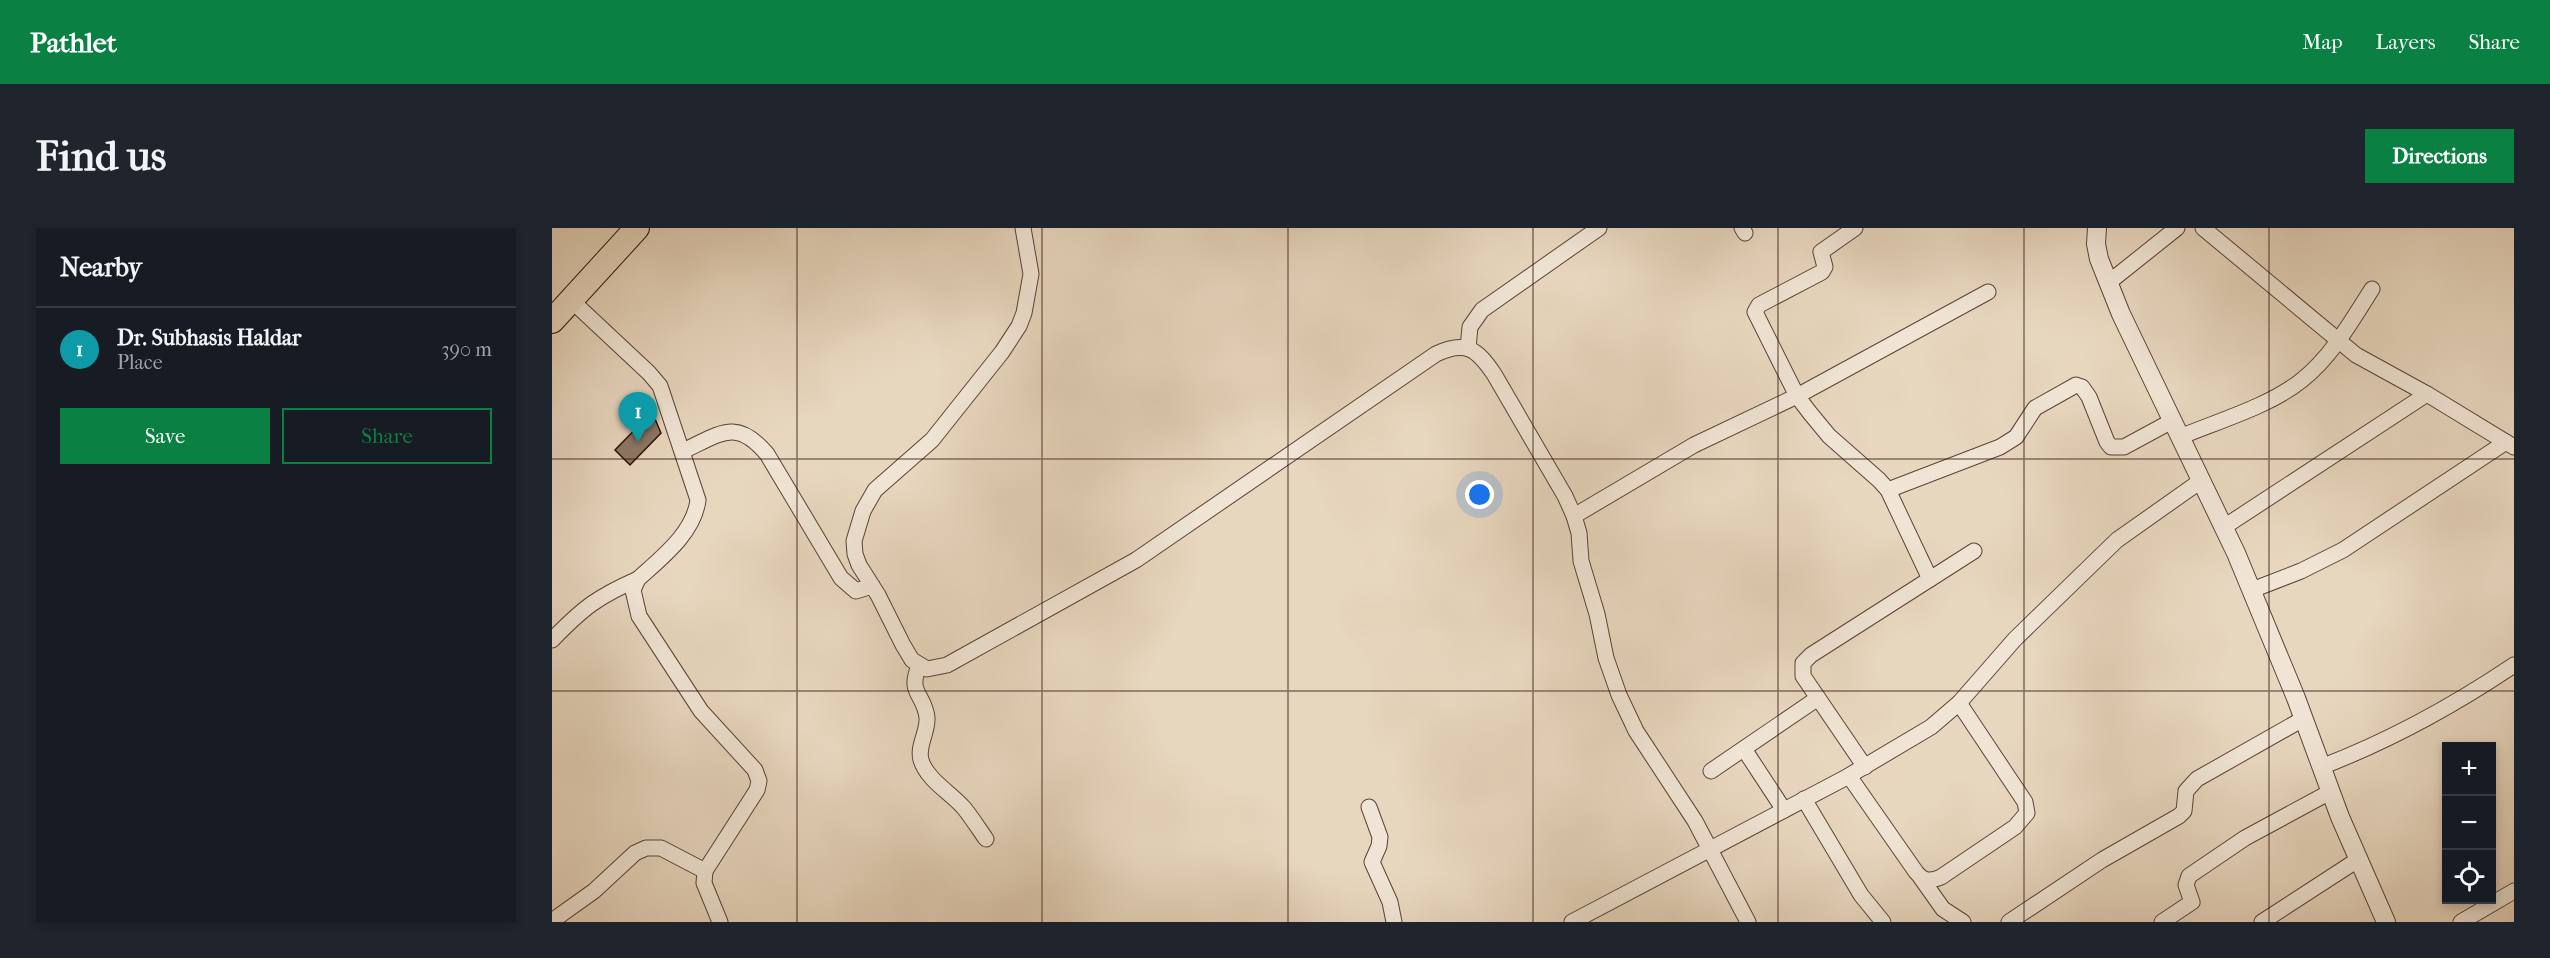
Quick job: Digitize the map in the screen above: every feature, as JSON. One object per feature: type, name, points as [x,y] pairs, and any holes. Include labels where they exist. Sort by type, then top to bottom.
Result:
[{"type":"highway","points":[[552,321],[637,228]]},
{"type":"street","points":[[1023,228],[1031,274],[1019,326],[1002,352],[932,440],[875,490],[863,511],[854,541],[855,554],[912,660],[920,666],[936,669],[947,665],[1122,568],[1194,522],[1436,354],[1453,347],[1468,348],[1480,355],[1494,374],[1565,496],[1579,533],[1581,561],[1597,614],[1606,658],[1619,695],[1636,730],[1710,849],[1748,922]]},
{"type":"street","points":[[1468,348],[1470,327],[1482,310],[1599,228]]},
{"type":"street","points":[[1855,228],[1821,252],[1825,267],[1818,275],[1756,308],[1755,315],[1797,396],[1828,436],[1888,490],[1930,579]]},
{"type":"street","points":[[2097,228],[2096,244],[2108,283],[2252,590],[2330,792],[2386,922]]},
{"type":"street","points":[[2108,283],[2177,228]]},
{"type":"street","points":[[2203,228],[2356,355],[2510,444],[2343,550],[2301,571],[2252,590]]},
{"type":"street","points":[[1888,490],[2000,447],[2016,437],[2035,408],[2076,385],[2082,387],[2089,397],[2111,447],[2124,447],[2279,394],[2300,381],[2338,342],[2372,289]]},
{"type":"street","points":[[1574,516],[1694,445],[1797,396],[1988,292]]},
{"type":"street","points":[[552,640],[576,615],[599,597],[638,579],[672,547],[697,512],[698,500],[660,387],[649,373],[571,300]]},
{"type":"street","points":[[2224,527],[2427,394]]},
{"type":"street","points":[[683,451],[729,431],[741,432],[753,438],[766,454],[841,578],[856,591],[872,586]]},
{"type":"street","points":[[1572,922],[1849,776],[1931,728],[1959,703],[2015,639],[2117,540],[2202,480]]},
{"type":"street","points":[[1865,767],[1803,676],[1801,670],[1806,658],[1974,551]]},
{"type":"street","points":[[638,579],[633,590],[639,615],[701,711],[746,758],[755,770],[759,781],[757,790],[705,871],[704,883],[720,922]]},
{"type":"street","points":[[2321,767],[2372,747],[2417,724],[2514,665]]},
{"type":"street","points":[[920,666],[914,679],[915,689],[927,718],[920,749],[921,759],[936,780],[964,808],[986,839]]},
{"type":"street","points":[[1711,771],[1818,699]]},
{"type":"street","points":[[1921,878],[1934,880],[1941,877],[2015,827],[2027,813],[2025,802],[1959,703]]},
{"type":"street","points":[[2009,922],[2102,860],[2179,816],[2184,811],[2188,787],[2197,779],[2303,719]]},
{"type":"street","points":[[1744,749],[1784,810]]},
{"type":"street","points":[[1849,776],[1943,909],[1963,922]]},
{"type":"street","points":[[2162,922],[2192,902],[2186,885],[2189,876],[2245,838],[2330,792]]},
{"type":"street","points":[[1804,799],[1861,895],[1883,922]]},
{"type":"street","points":[[1369,807],[1380,837],[1372,862],[1390,902],[1394,922]]},
{"type":"street","points":[[552,921],[594,891],[635,853],[646,848],[661,848],[705,871]]},
{"type":"street","points":[[2262,922],[2358,859]]},
{"type":"street","points":[[2461,922],[2514,891]]},
{"type":"building","points":[[652,412],[661,433],[630,465],[615,450]]},
{"type":"place","name":"Dr. Subhasis Haldar","points":[[638,442]]}]
